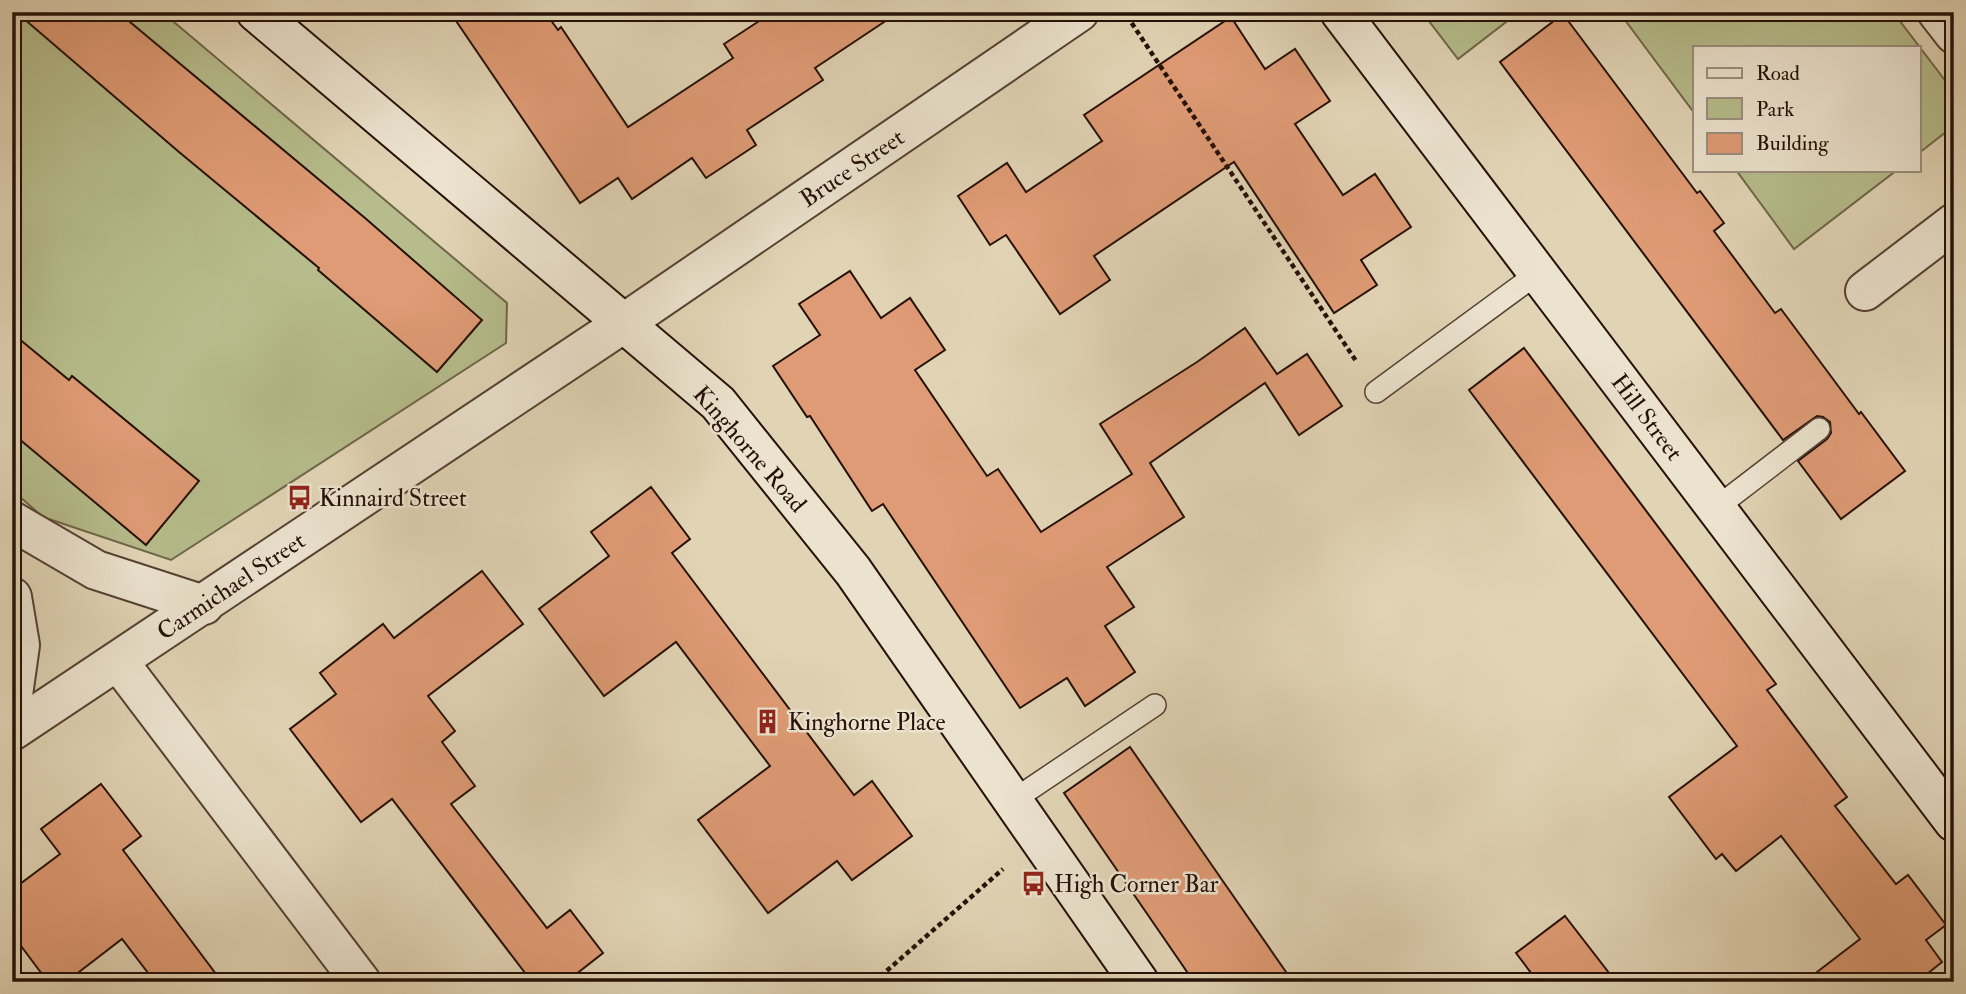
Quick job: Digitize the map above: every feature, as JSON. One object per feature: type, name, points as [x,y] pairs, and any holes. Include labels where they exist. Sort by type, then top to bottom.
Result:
[{"type":"street","name":"Kinghorne Road","points":[[256,12],[718,403],[852,571],[1139,982]]},
{"type":"street","name":"Bruce Street","points":[[624,323],[1079,12]]},
{"type":"street","name":"Hill Street","points":[[1340,12],[1954,822]]},
{"type":"street","points":[[1937,12],[1954,34]]},
{"type":"street","points":[[1865,291],[1954,223]]},
{"type":"street","name":"Carmichael Street","points":[[12,731],[624,323]]},
{"type":"street","points":[[12,521],[96,570],[204,605]]},
{"type":"street","points":[[12,597],[20,645],[12,702]]},
{"type":"street","points":[[118,661],[361,982]]},
{"type":"lane","points":[[1376,392],[1538,273]]},
{"type":"lane","points":[[1716,508],[1819,429]]},
{"type":"lane","points":[[1012,801],[1155,705]]},
{"type":"path","points":[[1124,12],[1376,392]]},
{"type":"path","points":[[874,982],[1038,839]]},
{"type":"green space","points":[[12,12],[162,12],[507,303],[506,343],[171,560],[43,517],[12,490]]},
{"type":"green space","points":[[1422,12],[1519,12],[1458,59]]},
{"type":"green space","points":[[1619,12],[1893,12],[1919,46],[1693,46],[1693,111]]},
{"type":"green space","points":[[1920,48],[1950,87],[1946,132],[1920,152]]},
{"type":"green space","points":[[1737,172],[1894,172],[1794,249]]},
{"type":"building","points":[[16,12],[118,12],[365,218],[482,320],[437,372],[318,270],[319,268]]},
{"type":"building","points":[[450,12],[545,12],[558,30],[561,27],[628,127],[733,58],[724,44],[773,12],[899,12],[815,68],[823,80],[747,130],[756,145],[706,178],[692,158],[632,199],[618,178],[580,203]]},
{"type":"building","points":[[1563,14],[1697,193],[1700,191],[1724,223],[1714,231],[1775,313],[1781,309],[1905,471],[1841,519],[1798,461],[1827,439],[1831,433],[1830,422],[1817,416],[1783,440],[1500,62]]},
{"type":"building","points":[[1231,17],[1265,69],[1295,49],[1330,101],[1295,124],[1343,195],[1375,174],[1411,227],[1361,260],[1377,285],[1334,313],[1234,162],[1094,256],[1110,280],[1060,314],[1006,235],[990,245],[958,196],[1007,163],[1026,192],[1102,141],[1084,115]]},
{"type":"building","points":[[850,271],[881,318],[910,298],[945,350],[915,370],[987,476],[998,469],[1041,532],[1132,474],[1100,424],[1245,328],[1277,374],[1307,354],[1342,406],[1299,435],[1265,383],[1150,463],[1184,517],[1107,567],[1134,607],[1105,626],[1135,672],[1085,706],[1067,678],[1020,708],[883,504],[872,511],[810,416],[807,417],[773,366],[820,335],[799,304]]},
{"type":"building","points":[[12,333],[69,380],[72,376],[199,481],[146,545],[12,433]]},
{"type":"building","points":[[1524,348],[1776,684],[1767,690],[1847,797],[1835,806],[1896,884],[1908,875],[1946,925],[1926,940],[1942,962],[1917,982],[1804,982],[1860,939],[1781,836],[1736,871],[1722,854],[1716,859],[1669,797],[1737,746],[1469,390]]},
{"type":"building","name":"Kinghorne Place","points":[[651,487],[690,539],[672,553],[854,795],[872,781],[912,836],[852,880],[837,861],[768,913],[698,820],[770,766],[676,642],[604,696],[539,609],[609,556],[591,532]]},
{"type":"building","points":[[482,571],[523,624],[428,696],[455,731],[442,742],[475,786],[451,804],[547,928],[570,910],[603,953],[566,982],[532,982],[392,799],[361,822],[290,729],[336,694],[320,673],[383,624],[394,638]]},
{"type":"building","points":[[1130,747],[1293,982],[1194,982],[1064,793]]},
{"type":"building","points":[[101,784],[141,836],[123,850],[222,982],[155,982],[122,939],[66,982],[48,982],[12,934],[12,890],[60,854],[41,829]]},
{"type":"building","points":[[1565,916],[1616,982],[1538,982],[1516,953]]},
{"type":"place","name":"Kinnaird Street","points":[[299,498]]},
{"type":"place","name":"Kinghorne Place","points":[[768,722]]},
{"type":"place","name":"High Corner Bar","points":[[1034,884]]}]
